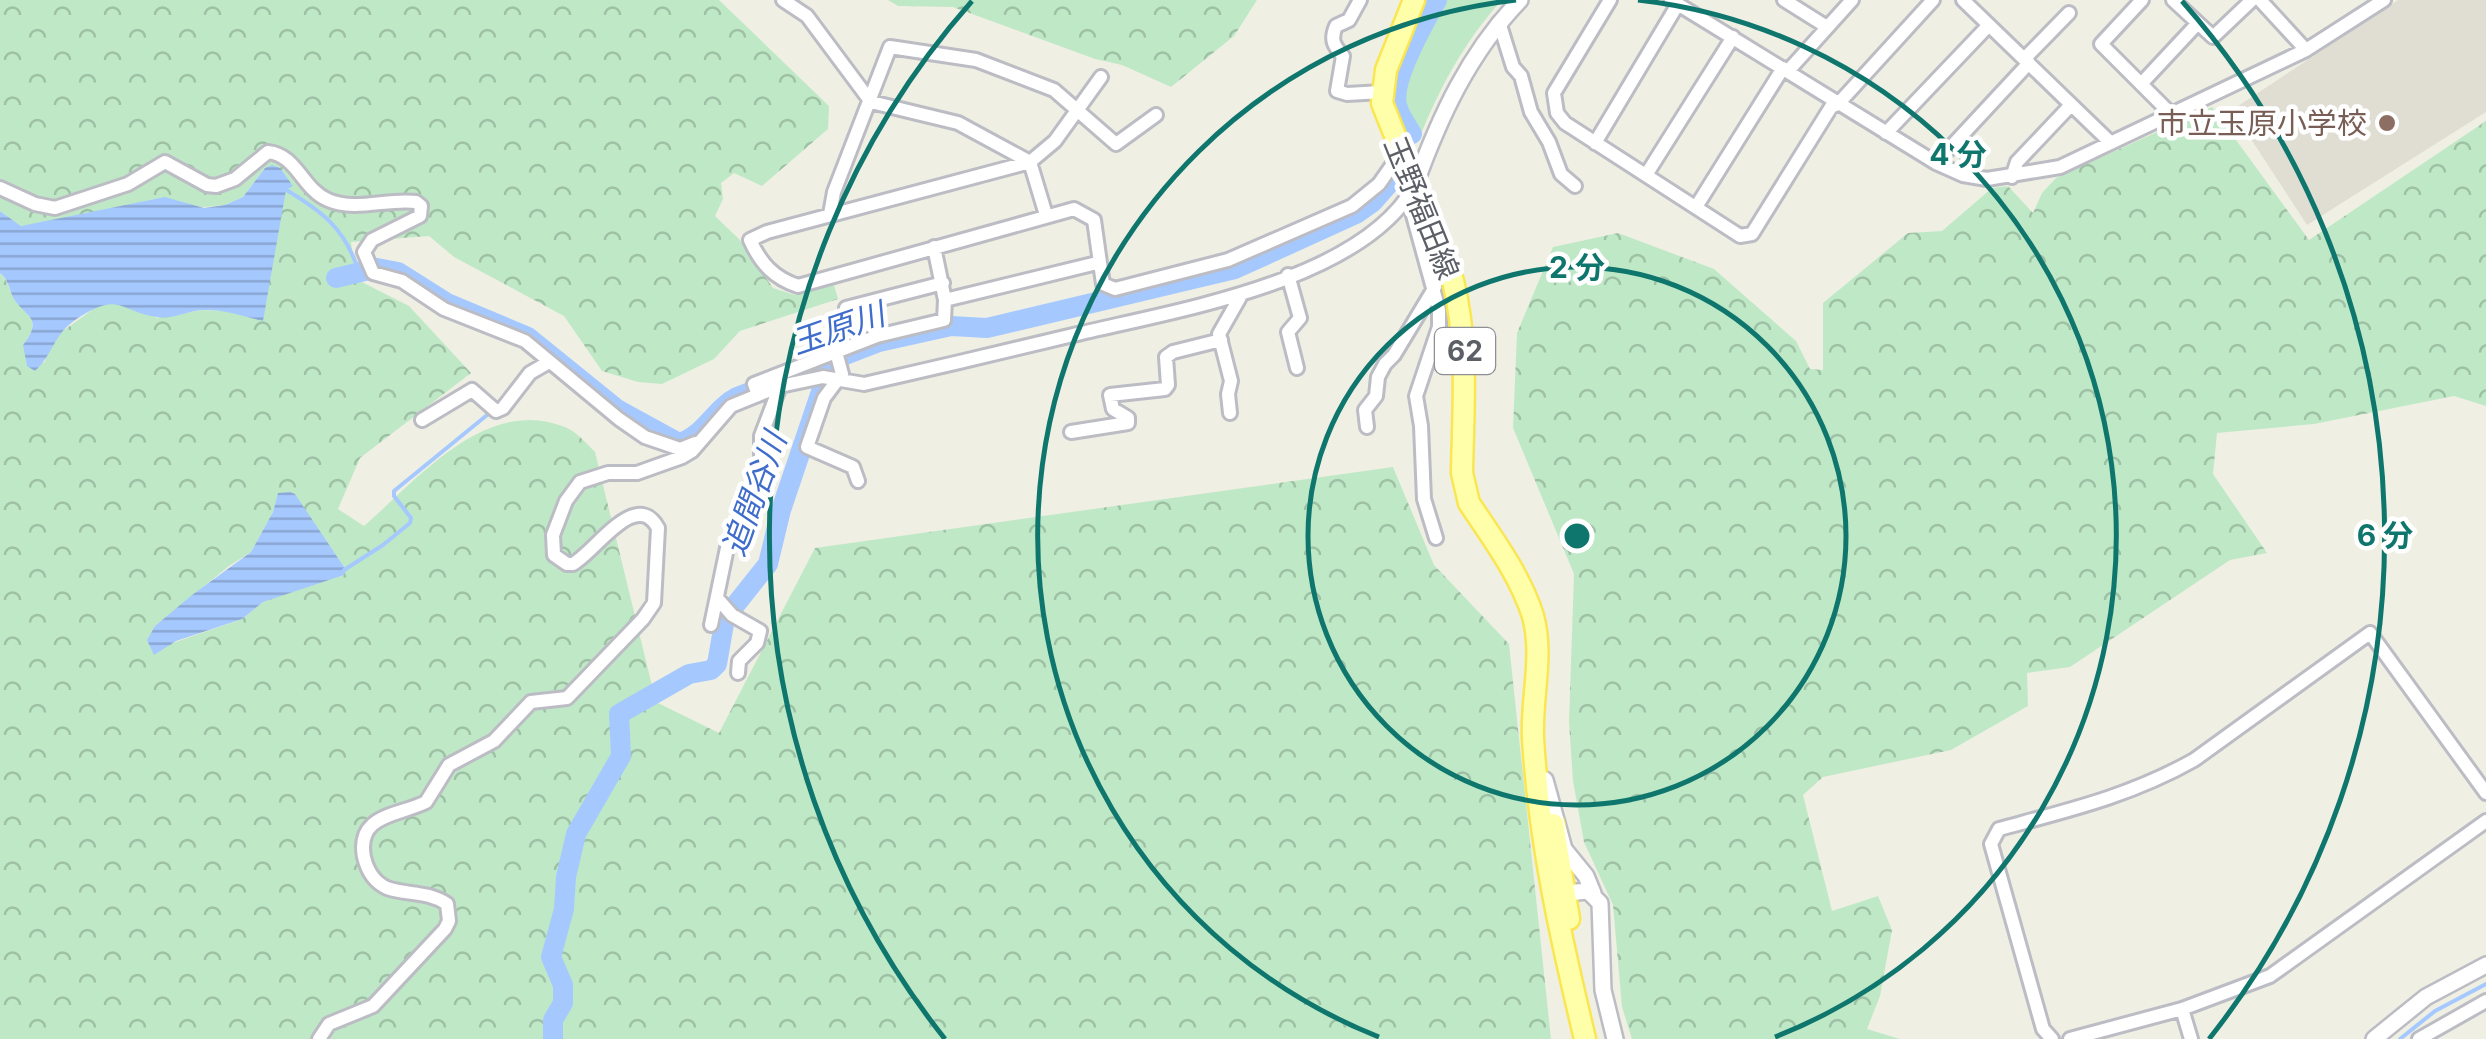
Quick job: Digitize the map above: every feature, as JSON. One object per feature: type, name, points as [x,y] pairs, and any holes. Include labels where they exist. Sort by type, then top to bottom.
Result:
[{"type":"main road","points":[[1382,92],[1386,70],[1414,0]]},
{"type":"main road","name":"玉野福田線","points":[[1382,92],[1385,116],[1412,191],[1453,281],[1465,338],[1465,490],[1525,594],[1538,638],[1533,734],[1558,893],[1587,1039]]},
{"type":"main road","name":"玉野福田線","points":[[1535,704],[1558,893]]},
{"type":"street","points":[[782,0],[807,16],[871,102],[958,123],[1030,162],[1046,215]]},
{"type":"street","points":[[1360,0],[1349,20],[1336,26],[1332,35],[1333,46],[1344,56],[1337,91],[1382,92]]},
{"type":"street","points":[[784,380],[831,378],[864,384],[1240,296],[1352,248],[1412,191],[1433,136],[1466,70],[1499,22],[1520,0]]},
{"type":"street","points":[[1610,0],[1554,92],[1557,113],[1565,124],[1740,236],[1752,234],[1831,107],[1933,0]]},
{"type":"street","points":[[1784,0],[1827,27]]},
{"type":"street","points":[[1696,207],[1786,69],[1852,0]]},
{"type":"street","points":[[1963,0],[2111,143]]},
{"type":"street","points":[[2142,0],[2100,44],[2171,114]]},
{"type":"street","points":[[2173,0],[2213,38],[2256,0],[2306,50]]},
{"type":"street","points":[[1595,142],[1684,3],[1732,38],[1936,163],[1975,177],[2012,177],[2060,167],[2111,143],[2306,50],[2384,0]]},
{"type":"street","points":[[1936,163],[2069,13]]},
{"type":"street","points":[[1499,22],[1531,112],[1562,174],[1575,186]]},
{"type":"street","points":[[2141,84],[2198,24]]},
{"type":"street","points":[[1886,133],[1989,25]]},
{"type":"street","points":[[1646,175],[1732,38]]},
{"type":"street","points":[[830,214],[834,192],[890,48],[976,60],[1054,90],[1116,144],[1156,115]]},
{"type":"street","points":[[1102,76],[1055,141],[1030,162],[753,237],[753,247],[776,279],[798,286],[1074,209],[1094,220],[1103,284],[1115,289],[1228,260],[1352,206],[1379,184],[1400,154]]},
{"type":"street","points":[[2012,177],[2017,162],[2072,104]]},
{"type":"street","points":[[0,188],[35,204],[55,208],[128,184],[165,162],[216,186],[235,179],[263,153],[275,152],[288,158],[308,186],[338,204],[409,201],[421,206],[420,216],[414,221],[372,240],[364,252],[371,269],[402,282],[444,309],[524,341],[645,436],[680,449],[702,438]]},
{"type":"street","points":[[1412,191],[1435,287],[1439,327],[1416,396],[1424,499],[1436,538]]},
{"type":"street","points":[[319,1039],[330,1024],[373,1006],[446,929],[449,921],[447,904],[439,898],[390,889],[370,874],[363,848],[371,824],[380,817],[426,802],[449,765],[494,741],[532,702],[568,698],[654,603],[658,528],[645,515],[632,515],[622,521],[573,564],[554,555],[554,535],[571,491],[590,476],[637,473],[682,458],[732,406],[756,390],[838,357],[878,336],[944,320],[943,282],[934,247]]},
{"type":"street","points":[[945,300],[1098,263]]},
{"type":"street","points":[[1288,275],[1300,318],[1288,332],[1297,368]]},
{"type":"street","points":[[846,308],[943,282]]},
{"type":"street","points":[[1367,428],[1364,418],[1376,396],[1378,377],[1435,287]]},
{"type":"street","points":[[1230,414],[1231,381],[1220,340],[1221,326],[1240,296]]},
{"type":"street","points":[[1071,432],[1128,423],[1128,418],[1113,409],[1110,395],[1165,388],[1166,357],[1220,340]]},
{"type":"street","points":[[831,378],[842,374],[838,357]]},
{"type":"street","points":[[422,420],[472,390],[494,409],[504,408],[530,373],[549,362]]},
{"type":"street","points":[[831,378],[808,447],[853,467],[858,480]]},
{"type":"street","points":[[711,625],[727,548],[740,540],[760,462],[761,436],[784,380]]},
{"type":"street","points":[[717,598],[730,612],[760,631],[757,643],[739,662],[738,672]]},
{"type":"street","points":[[2052,1039],[2042,1028],[1991,844],[1999,830],[2125,794],[2166,776],[2370,633],[2486,793]]},
{"type":"street","points":[[1546,780],[1564,848],[1586,876],[1602,916],[1603,990],[1614,1039]]},
{"type":"street","points":[[2070,1039],[2182,1009],[2270,976],[2486,821]]},
{"type":"street","points":[[1558,893],[1594,893]]},
{"type":"street","points":[[2374,1039],[2426,997],[2486,964]]},
{"type":"street","points":[[2426,1037],[2482,1003],[2486,1021]]},
{"type":"street","points":[[2182,1009],[2191,1039]]},
{"type":"shaded area","points":[[2398,0],[2486,0],[2486,112],[2307,225],[2232,110]]},
{"type":"green space","points":[[0,0],[719,0],[829,106],[828,129],[762,186],[734,173],[721,183],[723,199],[715,216],[739,239],[773,288],[795,295],[834,285],[838,299],[740,331],[714,359],[662,384],[638,382],[602,371],[564,316],[454,257],[429,236],[351,242],[356,279],[409,306],[471,373],[360,458],[338,509],[364,526],[455,447],[508,422],[536,420],[569,429],[595,452],[656,702],[719,733],[815,548],[1393,467],[1434,565],[1509,644],[1551,1039],[0,1039],[0,273],[32,322],[23,345],[44,363],[56,336],[96,307],[114,302],[158,318],[201,310],[227,311],[263,321],[265,168],[243,197],[225,205],[21,226],[0,211]],"holes":[[[278,494],[344,575],[300,587],[263,602],[242,619],[170,644],[155,626],[251,552],[273,512]]]},
{"type":"green space","points":[[888,0],[1257,0],[1234,36],[1171,87],[1122,65],[1095,59],[953,7],[898,6]]},
{"type":"green space","points":[[1426,0],[1502,0],[1454,66],[1419,139],[1401,133],[1392,116],[1390,94],[1395,69]]},
{"type":"green space","points":[[2212,107],[2309,240],[2486,121],[2486,406],[2454,396],[2314,424],[2217,433],[2213,474],[2267,553],[2230,560],[2070,667],[2027,673],[2028,706],[1951,750],[1823,777],[1803,795],[1832,911],[1878,896],[1892,930],[1880,996],[1867,1029],[1900,1039],[1632,1039],[1622,1007],[1613,905],[1584,842],[1573,781],[1569,722],[1574,574],[1513,428],[1517,333],[1553,247],[1618,233],[1714,269],[1796,341],[1810,369],[1823,370],[1823,303],[1908,233],[1942,231],[1992,188],[2008,186],[2033,213],[2042,193],[2056,178]]},
{"type":"water","points":[[265,168],[280,168],[293,186],[286,190],[263,321],[210,310],[162,318],[111,304],[69,324],[35,371],[27,366],[23,345],[32,322],[0,273],[0,211],[21,226],[165,197],[204,208],[225,205],[243,197]]},
{"type":"water","points":[[290,492],[346,570],[344,575],[263,602],[242,619],[176,641],[154,655],[147,640],[155,626],[251,552],[273,512],[278,493]]},
{"type":"waterway","name":"玉原川","points":[[1412,134],[1398,109],[1396,94],[1410,52],[1437,0]]},
{"type":"waterway","name":"玉原川","points":[[336,278],[377,268],[398,272],[447,303],[528,337],[617,409],[679,443],[695,435],[737,397],[879,342],[951,326],[987,328],[1235,269],[1356,214],[1395,177]]},
{"type":"waterway","points":[[283,188],[330,222],[347,244],[359,272]]},
{"type":"waterway","name":"追間谷川","points":[[553,1039],[553,1020],[563,1003],[563,985],[551,957],[564,909],[566,877],[576,834],[621,756],[619,714],[689,674],[711,670],[717,664],[725,618],[768,564],[781,510],[831,362]]},
{"type":"waterway","points":[[344,570],[410,523],[411,518],[394,491],[492,411]]},
{"type":"waterway","points":[[2400,1039],[2435,1011],[2486,984]]},
{"type":"place","name":"市立玉原小学校","points":[[2387,123]]}]
